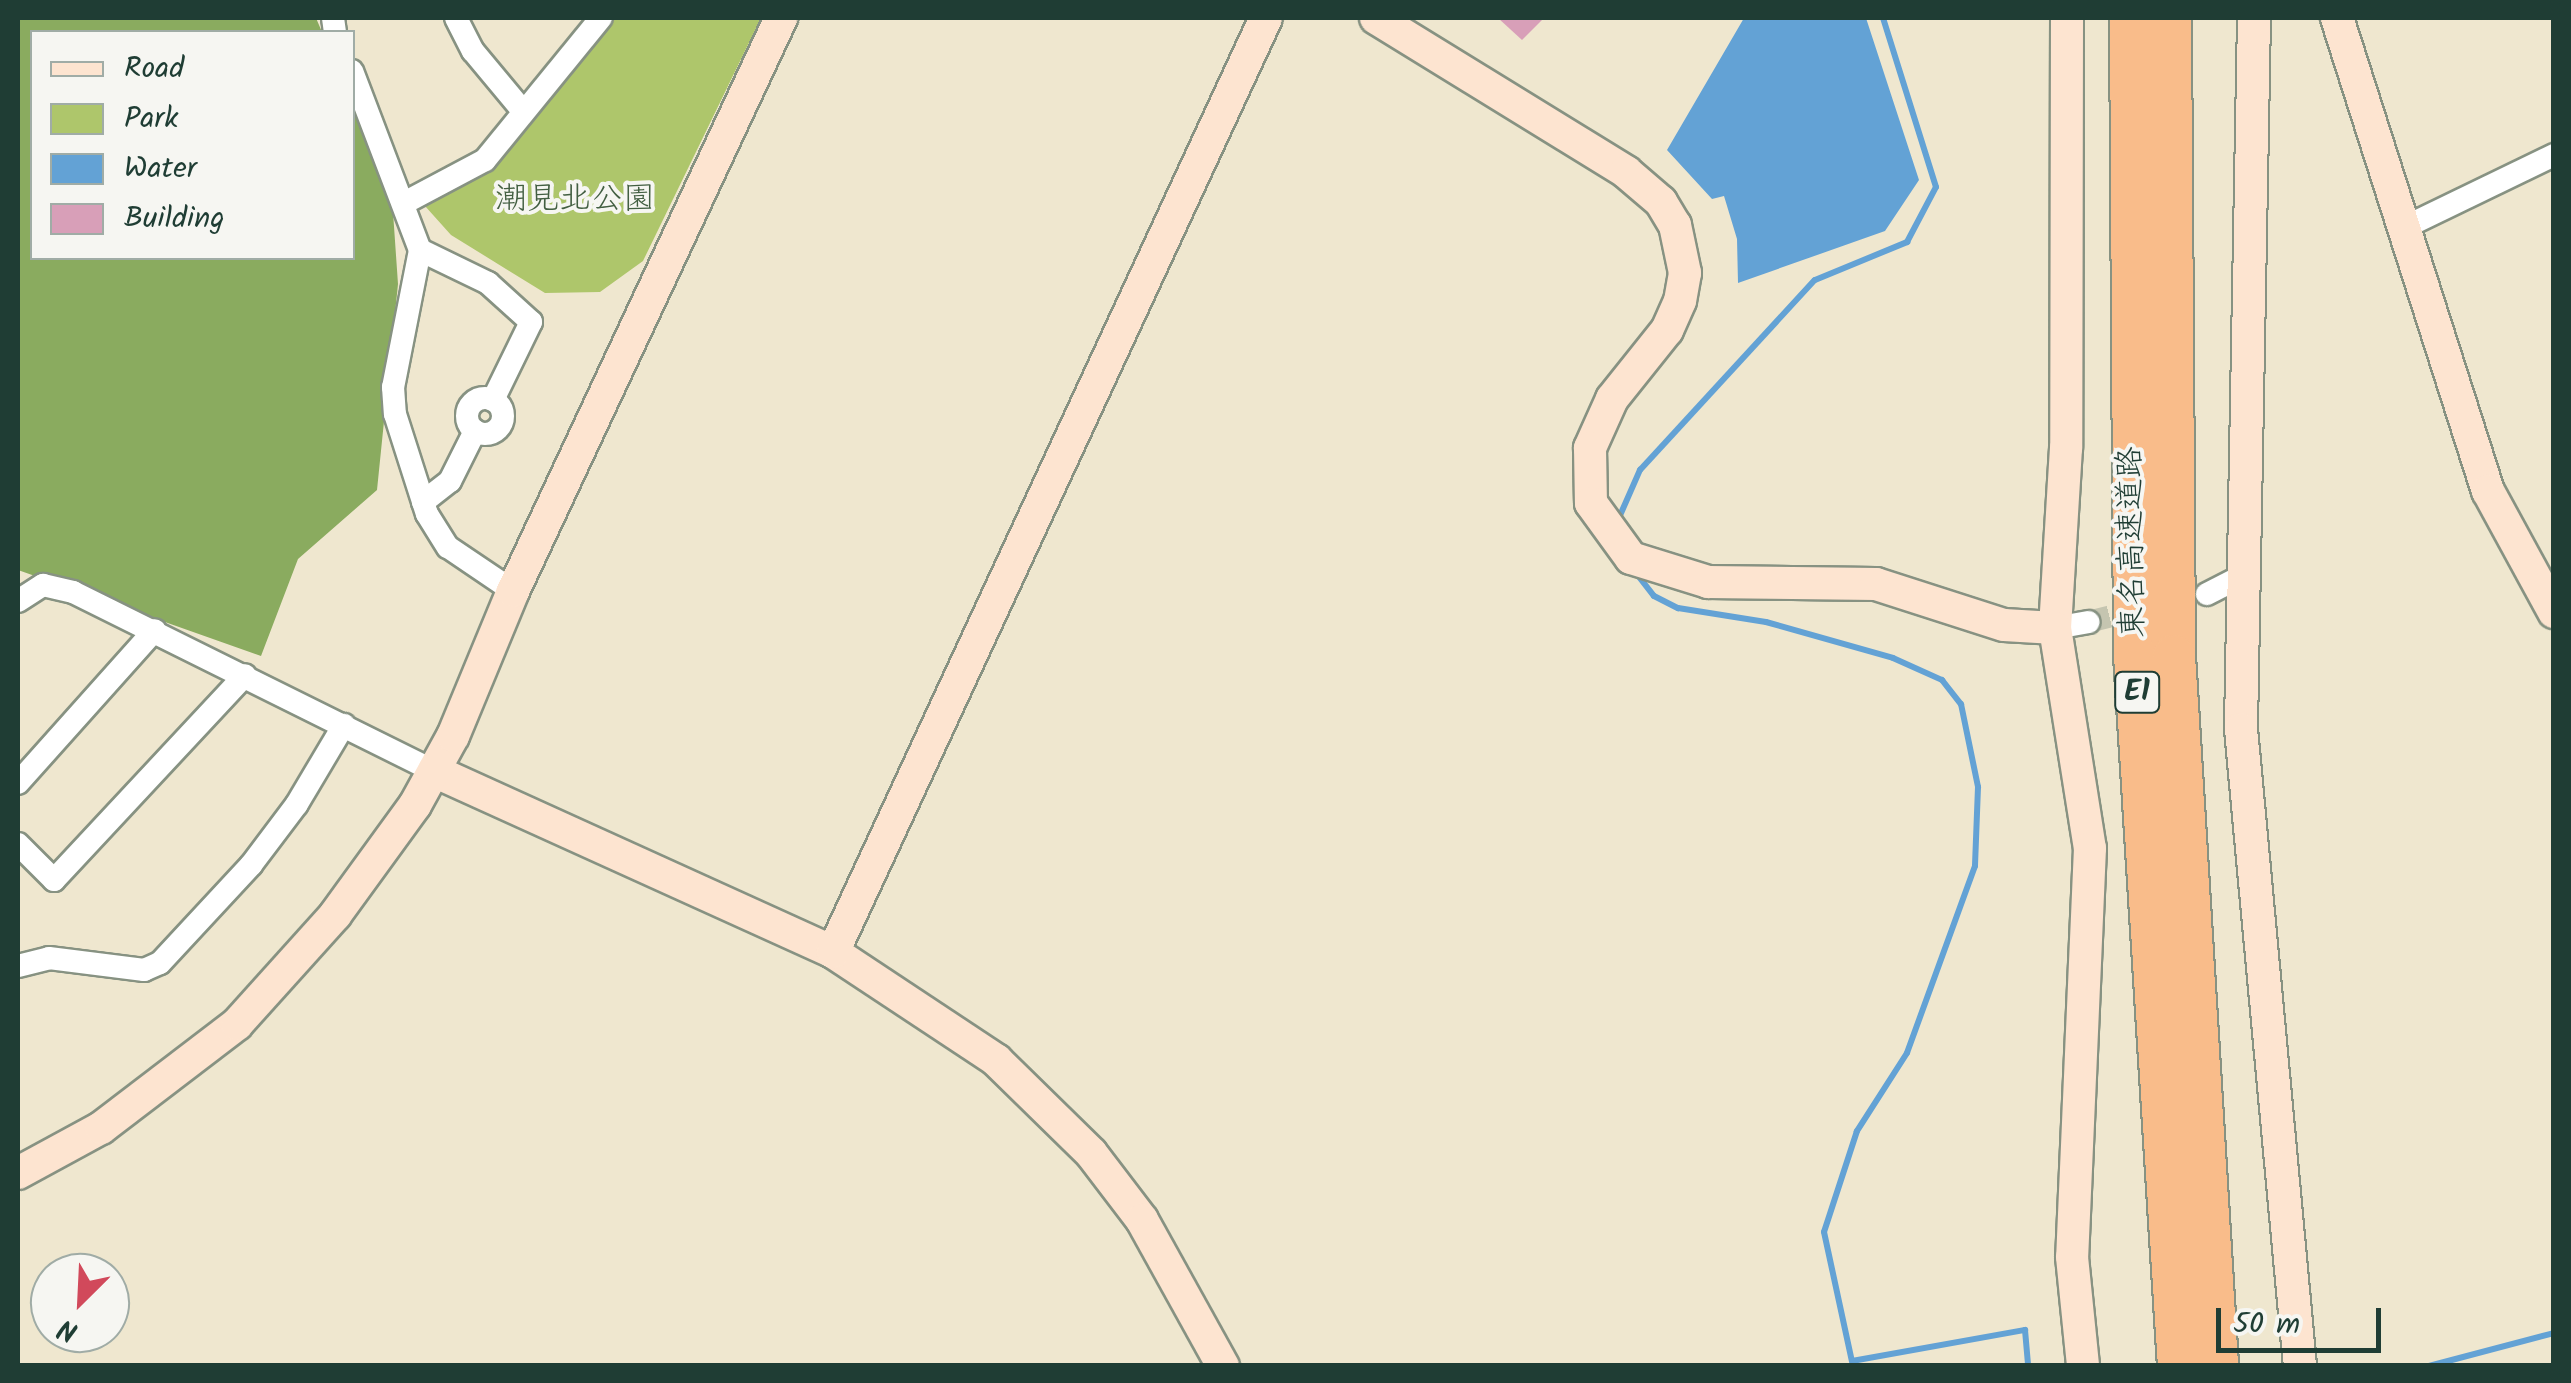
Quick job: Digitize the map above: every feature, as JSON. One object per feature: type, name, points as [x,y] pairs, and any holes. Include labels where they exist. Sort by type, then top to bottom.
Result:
[{"type":"highway","name":"東名高速道路","points":[[2131,18],[2135,655],[2179,1366]]},
{"type":"highway","name":"東名高速道路","points":[[2170,18],[2174,656],[2217,1366]]},
{"type":"street","points":[[456,18],[473,51],[523,111]]},
{"type":"street","points":[[406,202],[485,160],[601,18]]},
{"type":"street","points":[[18,1173],[101,1128],[237,1024],[335,915],[434,771],[513,590],[781,18]]},
{"type":"street","points":[[834,952],[1266,18]]},
{"type":"street","points":[[1376,18],[1646,185],[1675,225],[1683,245],[1680,301],[1667,330],[1612,399],[1590,448],[1591,502],[1630,558],[1708,582],[1876,584],[2004,625],[2055,628],[2088,622]]},
{"type":"street","points":[[2067,18],[2066,448],[2055,628],[2091,866],[2072,1257],[2083,1366]]},
{"type":"street","points":[[2254,18],[2244,802],[2300,1366]]},
{"type":"street","points":[[2337,18],[2488,491],[2554,612]]},
{"type":"street","points":[[355,77],[406,202],[420,250],[393,402],[423,502],[448,548],[513,590]]},
{"type":"street","points":[[2403,228],[2554,155]]},
{"type":"street","points":[[420,250],[488,283],[531,322],[493,400],[471,404],[468,422],[475,431],[450,482],[423,502]]},
{"type":"street","points":[[2207,594],[2248,572]]},
{"type":"street","points":[[18,601],[42,584],[155,630],[434,771],[834,952],[996,1060],[1091,1152],[1167,1258],[1223,1366]]},
{"type":"street","points":[[18,783],[155,630]]},
{"type":"street","points":[[18,844],[54,880],[245,675]]},
{"type":"street","points":[[18,966],[49,958],[144,970],[160,963],[251,865],[298,804],[344,725]]},
{"type":"green space","points":[[18,18],[316,18],[321,30],[30,30],[30,260],[355,260],[355,115],[393,212],[398,284],[377,490],[298,559],[261,656],[18,570]]},
{"type":"green space","name":"潮見北公園","points":[[614,18],[761,18],[643,261],[600,292],[545,293],[451,235],[425,206],[486,169]]},
{"type":"water","points":[[1744,18],[1866,18],[1919,180],[1885,231],[1738,283],[1737,239],[1724,196],[1712,199],[1667,150]]},
{"type":"building","points":[[1498,18],[1544,18],[1522,40]]},
{"type":"waterway","points":[[1618,520],[1640,470],[1815,280],[1907,242],[1936,187],[1883,18]]},
{"type":"waterway","points":[[1636,573],[1654,596],[1678,608],[1766,622],[1893,658],[1942,680],[1961,704],[1978,787],[1975,866],[1907,1053],[1857,1131],[1824,1232],[1852,1361],[2025,1330],[2028,1366]]},
{"type":"waterway","points":[[2429,1366],[2554,1333]]},
{"type":"tunnel","points":[[2088,622],[2140,609]]}]
